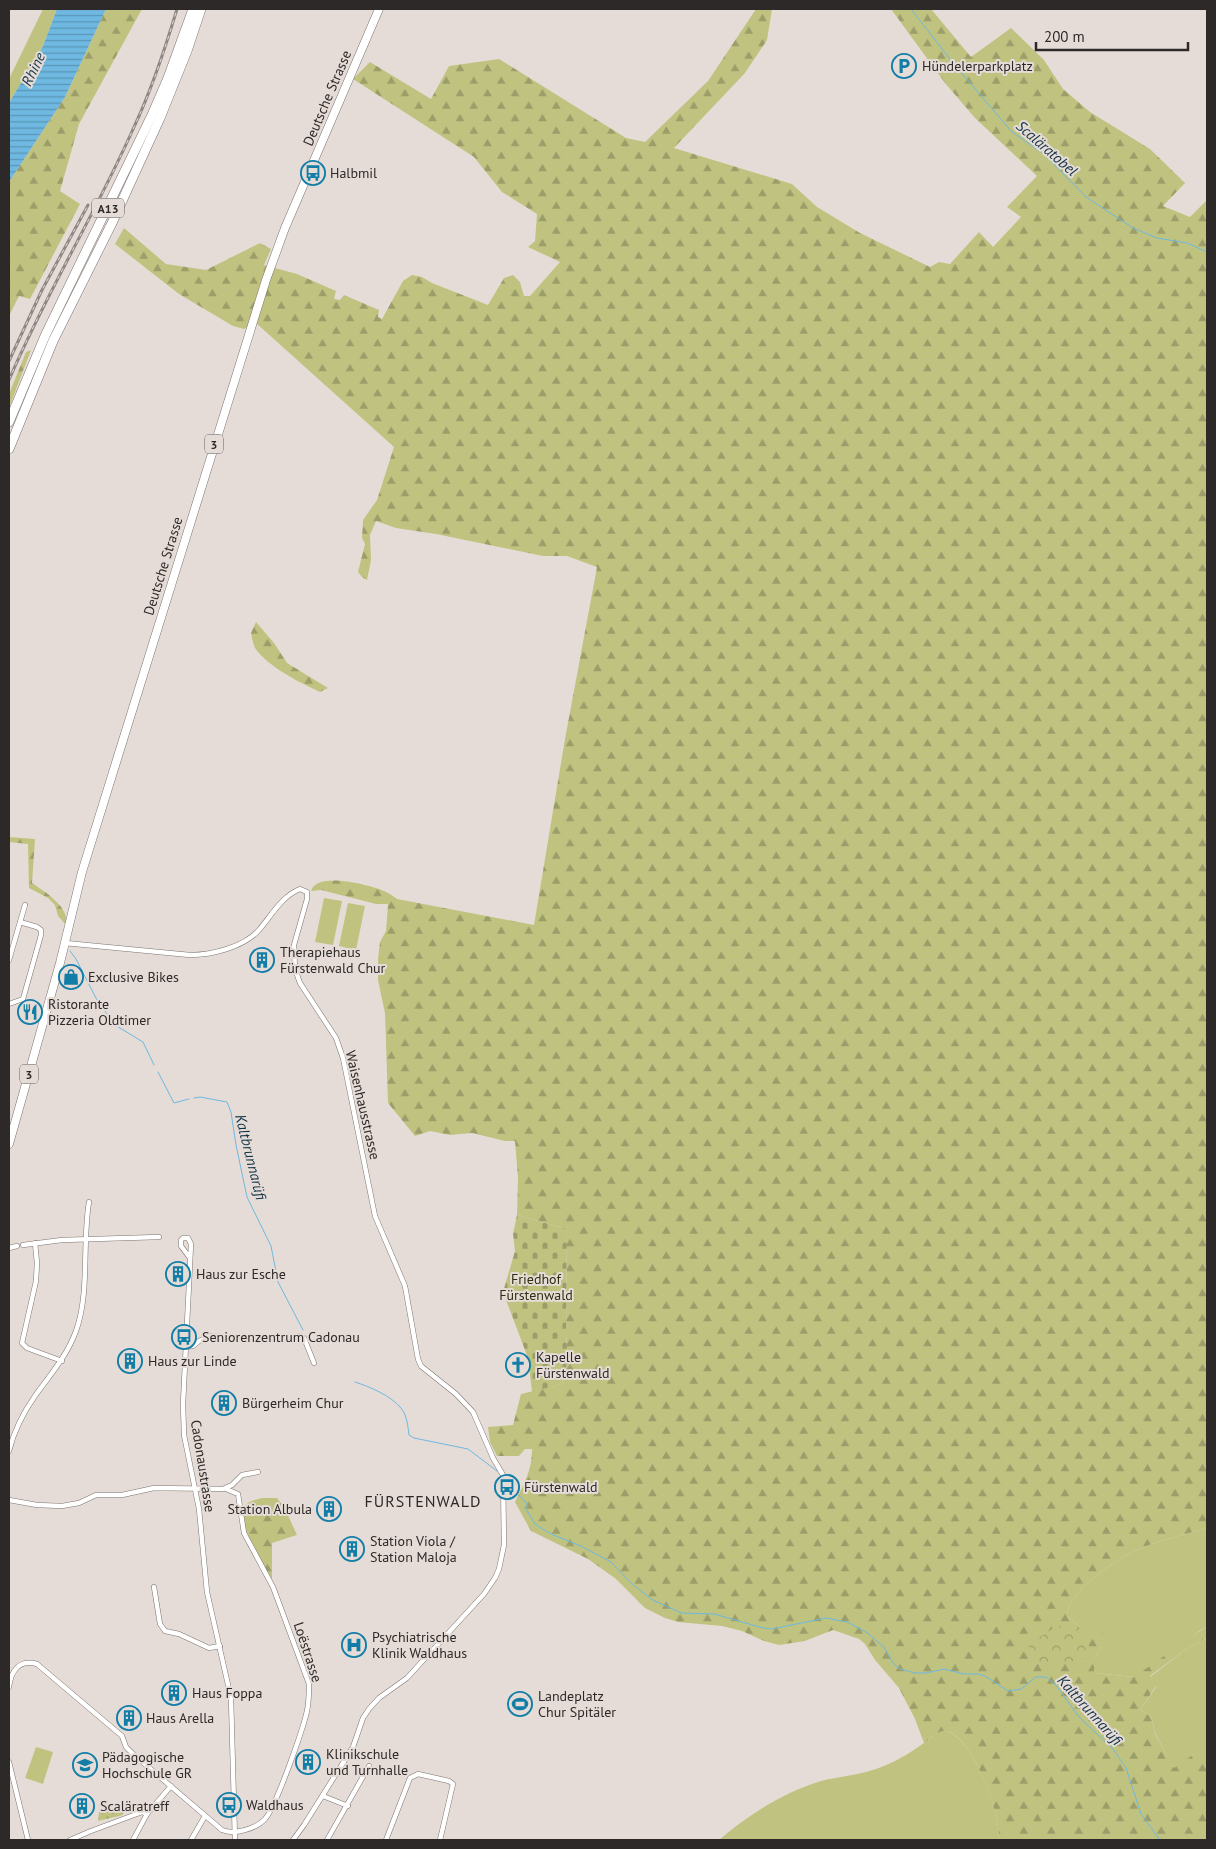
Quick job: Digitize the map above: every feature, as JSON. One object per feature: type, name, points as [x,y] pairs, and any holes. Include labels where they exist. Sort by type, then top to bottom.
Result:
[{"type":"highway","name":"A13","points":[[9,422],[45,336],[152,116],[193,9]]},
{"type":"highway","name":"A13","points":[[9,449],[53,341],[112,223],[157,126],[187,51],[201,9]]},
{"type":"main road","name":"Deutsche Strasse","points":[[9,1144],[65,942],[82,872],[274,255],[379,9]]},
{"type":"street","name":"Waisenhausstrasse","points":[[65,942],[190,955],[211,953],[248,939],[258,931],[291,894],[300,889],[307,892],[307,899],[294,945],[295,969],[300,983],[336,1038],[343,1058],[375,1216],[405,1286],[418,1359],[421,1366],[456,1394],[473,1412],[503,1476],[504,1545],[495,1578],[484,1594],[407,1678],[379,1698],[369,1709],[353,1747],[322,1796]]},
{"type":"street","points":[[9,960],[25,905]]},
{"type":"street","points":[[9,1004],[23,999],[41,935],[41,930],[37,927],[20,922]]},
{"type":"street","points":[[9,1451],[20,1420],[62,1361],[75,1332],[81,1311],[89,1202]]},
{"type":"street","points":[[23,1245],[62,1240],[159,1237]]},
{"type":"street","points":[[35,1243],[36,1281],[31,1310],[22,1341],[27,1348],[62,1361]]},
{"type":"street","points":[[9,1248],[17,1246]]},
{"type":"street","name":"Cadonaustrasse","points":[[190,1258],[183,1404],[184,1428],[196,1489],[207,1592],[229,1686],[232,1709],[234,1832]]},
{"type":"street","points":[[186,1347],[193,1346],[210,1336],[258,1341],[301,1336],[304,1338],[314,1363]]},
{"type":"street","points":[[9,1500],[36,1506],[62,1506],[81,1502],[96,1495],[122,1494],[157,1488],[226,1488],[242,1475],[258,1472]]},
{"type":"street","name":"Loëstrasse","points":[[226,1488],[238,1494],[244,1533],[273,1587],[309,1684],[309,1700],[302,1726],[272,1808],[264,1820],[256,1826],[234,1832]]},
{"type":"street","points":[[154,1587],[160,1624],[165,1631],[179,1634],[209,1648],[220,1646]]},
{"type":"street","points":[[9,1687],[12,1674],[20,1665],[32,1662],[40,1666],[122,1736],[126,1747],[133,1754],[205,1816],[222,1830],[234,1832],[235,1840]]},
{"type":"street","points":[[9,1762],[28,1840]]},
{"type":"street","points":[[327,1840],[369,1766]]},
{"type":"street","points":[[386,1840],[410,1778],[418,1774],[449,1781],[453,1784],[440,1840]]},
{"type":"street","points":[[133,1840],[147,1814],[171,1786]]},
{"type":"street","points":[[293,1840],[322,1796],[348,1806]]},
{"type":"street","points":[[70,1840],[142,1812],[147,1814]]},
{"type":"street","points":[[190,1840],[205,1816]]},
{"type":"green space","points":[[43,9],[57,9],[43,46],[9,103],[9,79]]},
{"type":"green space","points":[[106,9],[142,9],[79,124],[60,191],[80,204],[30,299],[19,296],[9,316],[9,182],[65,97]]},
{"type":"green space","points":[[756,9],[772,9],[767,40],[745,73],[674,148],[792,184],[817,207],[860,233],[930,267],[939,262],[950,264],[979,232],[993,247],[1021,217],[1007,207],[1037,176],[975,118],[945,83],[891,9],[931,9],[971,57],[1011,28],[1044,60],[1063,89],[1090,112],[1150,149],[1185,183],[1163,206],[1190,217],[1207,200],[1207,1528],[1145,1547],[1119,1560],[1081,1589],[1069,1607],[1067,1616],[1080,1627],[1077,1631],[1085,1638],[1090,1632],[1098,1630],[1103,1633],[1102,1647],[1094,1658],[1094,1673],[1134,1677],[1207,1626],[1207,1638],[1185,1650],[1150,1676],[1156,1686],[1140,1710],[1151,1716],[1155,1734],[1174,1768],[1207,1745],[1207,1840],[999,1840],[990,1795],[983,1776],[964,1744],[954,1734],[943,1731],[924,1743],[915,1719],[899,1688],[859,1639],[833,1630],[805,1641],[779,1645],[764,1641],[742,1631],[722,1626],[678,1622],[665,1618],[645,1608],[616,1579],[588,1559],[531,1531],[515,1502],[529,1470],[532,1449],[525,1449],[519,1456],[497,1456],[490,1442],[488,1427],[513,1425],[521,1394],[562,1384],[568,1358],[566,1335],[567,1229],[517,1215],[518,1178],[515,1141],[505,1141],[472,1133],[450,1135],[430,1131],[415,1136],[388,1103],[385,1013],[378,980],[378,959],[380,942],[386,931],[388,904],[376,904],[321,890],[311,891],[315,885],[323,882],[344,881],[377,888],[397,899],[534,925],[565,739],[597,567],[567,556],[543,556],[436,534],[396,528],[376,521],[370,535],[371,560],[367,580],[362,577],[358,572],[365,544],[362,538],[363,520],[377,500],[394,447],[256,323],[244,329],[233,326],[179,294],[115,244],[124,228],[166,264],[206,270],[260,243],[271,249],[264,265],[297,274],[336,291],[334,299],[340,300],[344,295],[379,310],[378,317],[382,319],[403,281],[412,275],[422,277],[432,283],[488,305],[504,278],[513,275],[520,282],[524,296],[530,296],[560,262],[528,247],[535,241],[537,214],[502,192],[474,157],[353,79],[370,62],[431,99],[449,66],[499,59],[626,138],[645,142],[708,81]]},
{"type":"green space","points":[[31,350],[9,408],[9,394],[26,352]]},
{"type":"green space","points":[[256,622],[274,643],[287,663],[328,688],[320,692],[285,674],[268,662],[254,645],[251,633]]},
{"type":"green space","points":[[9,837],[35,839],[32,883],[61,906],[66,919],[66,925],[58,916],[55,905],[48,898],[29,888],[28,844],[9,842]]},
{"type":"green space","points":[[324,898],[342,901],[333,945],[315,942]]},
{"type":"green space","points":[[348,903],[365,906],[356,950],[339,946]]},
{"type":"green space","name":"Friedhof Fürstenwald","points":[[517,1215],[567,1229],[566,1335],[568,1358],[562,1384],[532,1392],[528,1358],[503,1292],[515,1251],[513,1234]]},
{"type":"green space","points":[[262,1498],[277,1498],[285,1509],[297,1535],[272,1543],[272,1579],[247,1533],[244,1523],[244,1507],[247,1503]]},
{"type":"green space","points":[[1207,1528],[1207,1626],[1144,1678],[1094,1673],[1094,1658],[1102,1647],[1076,1631],[1080,1627],[1067,1616],[1069,1607],[1081,1589],[1110,1566],[1135,1551],[1155,1543]]},
{"type":"green space","points":[[1066,1625],[1076,1630],[1089,1643],[1088,1653],[1083,1658],[1069,1665],[1059,1662],[1039,1664],[1028,1645],[1055,1627]]},
{"type":"green space","points":[[1207,1638],[1207,1745],[1174,1769],[1155,1733],[1151,1716],[1140,1710],[1156,1687],[1150,1677],[1185,1650]]},
{"type":"green space","points":[[939,1731],[951,1733],[962,1742],[973,1757],[982,1774],[995,1812],[999,1840],[719,1840],[754,1813],[794,1791],[821,1781],[866,1772],[886,1765],[914,1750]]},
{"type":"green space","points":[[36,1747],[53,1752],[43,1784],[25,1778]]},
{"type":"green space","points":[[124,1807],[123,1815],[98,1821],[99,1812]]},
{"type":"water","name":"Rhine","points":[[57,9],[106,9],[65,97],[9,182],[9,103],[43,46]]},
{"type":"waterway","name":"Scaläratobel","points":[[911,9],[953,63],[1012,132],[1044,154],[1086,197],[1133,228],[1157,238],[1187,243],[1207,252]]},
{"type":"waterway","name":"Kaltbrunnarüfi","points":[[70,951],[97,1000],[115,1025],[143,1042],[154,1065]]},
{"type":"waterway","name":"Kaltbrunnarüfi","points":[[158,1072],[174,1103],[189,1099]]},
{"type":"waterway","name":"Kaltbrunnarüfi","points":[[194,1098],[200,1097],[227,1102],[231,1112],[247,1197],[271,1246],[278,1282],[303,1330]]},
{"type":"waterway","name":"Kaltbrunnarüfi","points":[[355,1382],[380,1392],[396,1403],[405,1414],[409,1435],[414,1438],[468,1449],[497,1471]]},
{"type":"waterway","name":"Kaltbrunnarüfi","points":[[507,1480],[516,1492]]},
{"type":"waterway","name":"Kaltbrunnarüfi","points":[[519,1495],[527,1504],[527,1511],[535,1524],[551,1534],[581,1546],[611,1562],[631,1583],[651,1599],[681,1613],[714,1614],[772,1629],[826,1618],[847,1622],[866,1632],[884,1647],[893,1663],[900,1669],[915,1673],[926,1673],[944,1669],[964,1674],[978,1674],[985,1676],[1008,1691],[1021,1689],[1036,1677],[1046,1677],[1056,1685],[1079,1717],[1113,1749],[1126,1768],[1141,1814],[1160,1840]]},
{"type":"railway","points":[[9,380],[23,348],[104,191],[141,113],[158,69],[177,9]]},
{"type":"railway","points":[[9,361],[42,290],[88,205]]},
{"type":"place","name":"Hündelerparkplatz","points":[[904,66]]},
{"type":"place","name":"Halbmil","points":[[313,173]]},
{"type":"place","name":"Therapiehaus Fürstenwald Chur","points":[[262,960]]},
{"type":"place","name":"Exclusive Bikes","points":[[71,977]]},
{"type":"place","name":"Ristorante Pizzeria Oldtimer","points":[[30,1012]]},
{"type":"place","name":"Haus zur Esche","points":[[178,1274]]},
{"type":"place","name":"Seniorenzentrum Cadonau","points":[[184,1337]]},
{"type":"place","name":"Haus zur Linde","points":[[130,1361]]},
{"type":"place","name":"Kapelle Fürstenwald","points":[[518,1365]]},
{"type":"place","name":"Bürgerheim Chur","points":[[224,1403]]},
{"type":"place","name":"Fürstenwald","points":[[507,1487]]},
{"type":"place","name":"Station Albula","points":[[329,1509]]},
{"type":"place","name":"Station Viola / Station Maloja","points":[[352,1549]]},
{"type":"place","name":"Psychiatrische Klinik Waldhaus","points":[[354,1645]]},
{"type":"place","name":"Haus Foppa","points":[[174,1693]]},
{"type":"place","name":"Landeplatz Chur Spitäler","points":[[520,1704]]},
{"type":"place","name":"Haus Arella","points":[[129,1718]]},
{"type":"place","name":"Klinikschule und Turnhalle","points":[[308,1762]]},
{"type":"place","name":"Pädagogische Hochschule GR","points":[[85,1765]]},
{"type":"place","name":"Waldhaus","points":[[229,1805]]},
{"type":"place","name":"Scaläratreff","points":[[82,1806]]},
{"type":"district","name":"FÜRSTENWALD","points":[[423,1501]]}]
